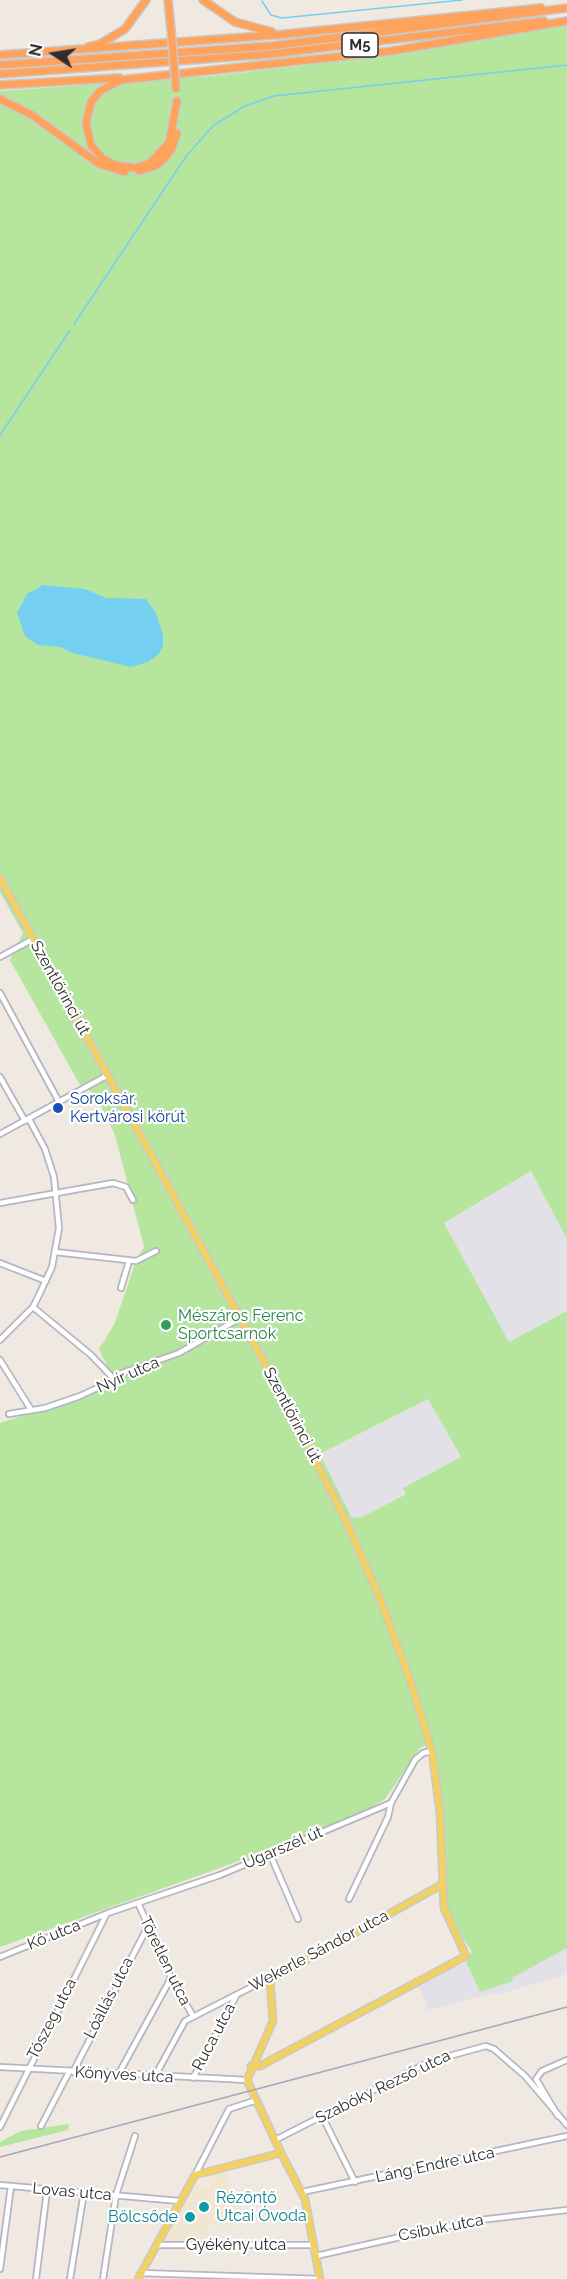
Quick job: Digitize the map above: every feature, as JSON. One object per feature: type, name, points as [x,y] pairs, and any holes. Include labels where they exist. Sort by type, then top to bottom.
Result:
[{"type":"highway","points":[[68,51],[100,44],[118,34],[132,22],[146,0]]},
{"type":"highway","points":[[0,99],[32,115],[99,164],[128,172],[155,166],[169,154],[177,133],[177,101],[168,0]]},
{"type":"highway","points":[[203,0],[227,18],[244,26],[274,32],[308,31]]},
{"type":"highway","name":"M5","points":[[0,55],[308,31],[552,7],[567,8]]},
{"type":"highway","name":"M5","points":[[0,65],[271,45],[567,8]]},
{"type":"highway","name":"M5","points":[[0,74],[271,54],[567,19]]},
{"type":"highway","name":"M5","points":[[0,85],[136,78],[392,51],[567,19]]},
{"type":"highway","points":[[136,78],[121,80],[106,87],[94,98],[88,109],[86,123],[88,138],[94,150],[108,163],[135,168],[156,159],[171,137],[177,101]]},
{"type":"main road","name":"Szentlőrinci út","points":[[0,878],[240,1318],[344,1517],[379,1596],[410,1680],[432,1751],[440,1813],[446,1917],[466,1956],[260,2066],[251,2066]]},
{"type":"main road","name":"Wekerle Sándor utca","points":[[271,1977],[443,1884]]},
{"type":"main road","points":[[271,1977],[273,2021],[251,2066],[247,2080],[302,2192],[320,2279]]},
{"type":"main road","points":[[140,2276],[195,2175],[281,2153]]},
{"type":"street","points":[[0,957],[33,939]]},
{"type":"street","points":[[0,993],[59,1102]]},
{"type":"street","points":[[0,1134],[108,1075]]},
{"type":"street","points":[[0,1077],[45,1149],[57,1193],[59,1228],[55,1252],[46,1281],[33,1307],[0,1340]]},
{"type":"street","points":[[0,1203],[113,1183],[126,1186],[133,1200]]},
{"type":"street","points":[[55,1252],[129,1261],[141,1259],[156,1251]]},
{"type":"street","points":[[121,1288],[129,1261]]},
{"type":"street","points":[[0,1263],[46,1281]]},
{"type":"street","points":[[33,1307],[91,1355],[114,1379]]},
{"type":"street","name":"Nyír utca","points":[[9,1414],[30,1408],[45,1408],[114,1379],[122,1373],[179,1353],[240,1318]]},
{"type":"street","points":[[0,1360],[30,1408]]},
{"type":"street","points":[[349,1899],[388,1817],[391,1803],[414,1760],[423,1753],[432,1751]]},
{"type":"street","name":"Ugarszél út","points":[[108,1913],[139,1905],[270,1854],[391,1803]]},
{"type":"street","points":[[270,1854],[298,1919]]},
{"type":"street","name":"Töretlen utca","points":[[139,1905],[171,1978],[193,2016]]},
{"type":"street","name":"Kő utca","points":[[0,1957],[108,1913]]},
{"type":"street","name":"Tószeg utca","points":[[0,2127],[101,1921],[108,1913]]},
{"type":"street","name":"Lóállás utca","points":[[41,2126],[148,1926]]},
{"type":"street","name":"Wekerle Sándor utca","points":[[193,2016],[271,1977]]},
{"type":"street","points":[[118,2075],[171,1978]]},
{"type":"street","name":"Ruca utca","points":[[193,2078],[236,1996]]},
{"type":"street","points":[[155,2076],[185,2021],[193,2016]]},
{"type":"street","name":"Szabóky Rezső utca","points":[[275,2140],[434,2059],[486,2046],[494,2049],[525,2076],[558,2116]]},
{"type":"street","points":[[567,2060],[542,2071],[536,2079],[557,2110],[558,2116],[567,2125]]},
{"type":"street","name":"Könyves utca","points":[[0,2067],[247,2080]]},
{"type":"street","points":[[195,2175],[229,2109],[257,2100]]},
{"type":"street","points":[[322,2116],[355,2182]]},
{"type":"street","points":[[103,2279],[116,2195],[135,2136]]},
{"type":"street","name":"Láng Endre utca","points":[[302,2192],[567,2136]]},
{"type":"street","name":"Lovas utca","points":[[0,2185],[180,2201]]},
{"type":"street","points":[[0,2269],[12,2186]]},
{"type":"street","points":[[36,2279],[47,2190]]},
{"type":"street","points":[[70,2279],[84,2192]]},
{"type":"street","name":"Csibuk utca","points":[[316,2256],[471,2221],[567,2210]]},
{"type":"street","name":"Gyékény utca","points":[[157,2245],[314,2245]]},
{"type":"street","points":[[140,2276],[320,2279]]},
{"type":"shaded area","points":[[531,1171],[567,1239],[567,1311],[509,1342],[444,1223]]},
{"type":"shaded area","points":[[428,1399],[461,1457],[404,1488],[406,1493],[362,1517],[352,1518],[320,1455]]},
{"type":"shaded area","points":[[567,1948],[567,1974],[500,1994],[496,1992],[429,2010],[419,1986],[466,1962],[480,1992],[513,1981],[511,1978]]},
{"type":"shaded area","points":[[226,2171],[235,2226],[208,2225],[208,2241],[163,2241],[194,2185],[211,2187],[208,2176]]},
{"type":"green space","points":[[567,25],[567,1239],[531,1171],[444,1223],[509,1342],[567,1311],[567,1948],[512,1978],[513,1981],[480,1992],[466,1962],[472,1952],[453,1923],[446,1907],[444,1816],[434,1743],[420,1748],[385,1799],[347,1822],[0,1947],[0,1423],[71,1401],[111,1374],[99,1349],[114,1325],[136,1261],[144,1247],[115,1135],[95,1094],[80,1085],[10,960],[23,933],[0,892],[0,91],[212,76],[404,54]],"holes":[[[428,1399],[461,1457],[403,1488],[406,1494],[362,1517],[352,1518],[320,1454]]]},
{"type":"green space","points":[[69,2124],[68,2130],[0,2147],[0,2142],[21,2131]]},
{"type":"water","points":[[43,585],[85,589],[106,598],[146,599],[156,613],[163,634],[163,646],[159,654],[148,662],[131,667],[73,653],[60,647],[38,645],[25,636],[17,613],[27,594]]},
{"type":"waterway","points":[[262,1],[271,15],[282,18],[462,0]]},
{"type":"waterway","points":[[74,324],[187,155],[214,125],[245,106],[274,96],[567,65]]},
{"type":"waterway","points":[[0,435],[70,330]]},
{"type":"railway","points":[[0,2157],[567,2007]]},
{"type":"place","name":"Soroksár, Kertvárosi körút","points":[[58,1108]]},
{"type":"place","name":"Mészáros Ferenc Sportcsarnok","points":[[166,1325]]},
{"type":"place","name":"Rézöntő Utcai Óvoda","points":[[204,2207]]},
{"type":"place","name":"Bölcsőde","points":[[190,2217]]}]
